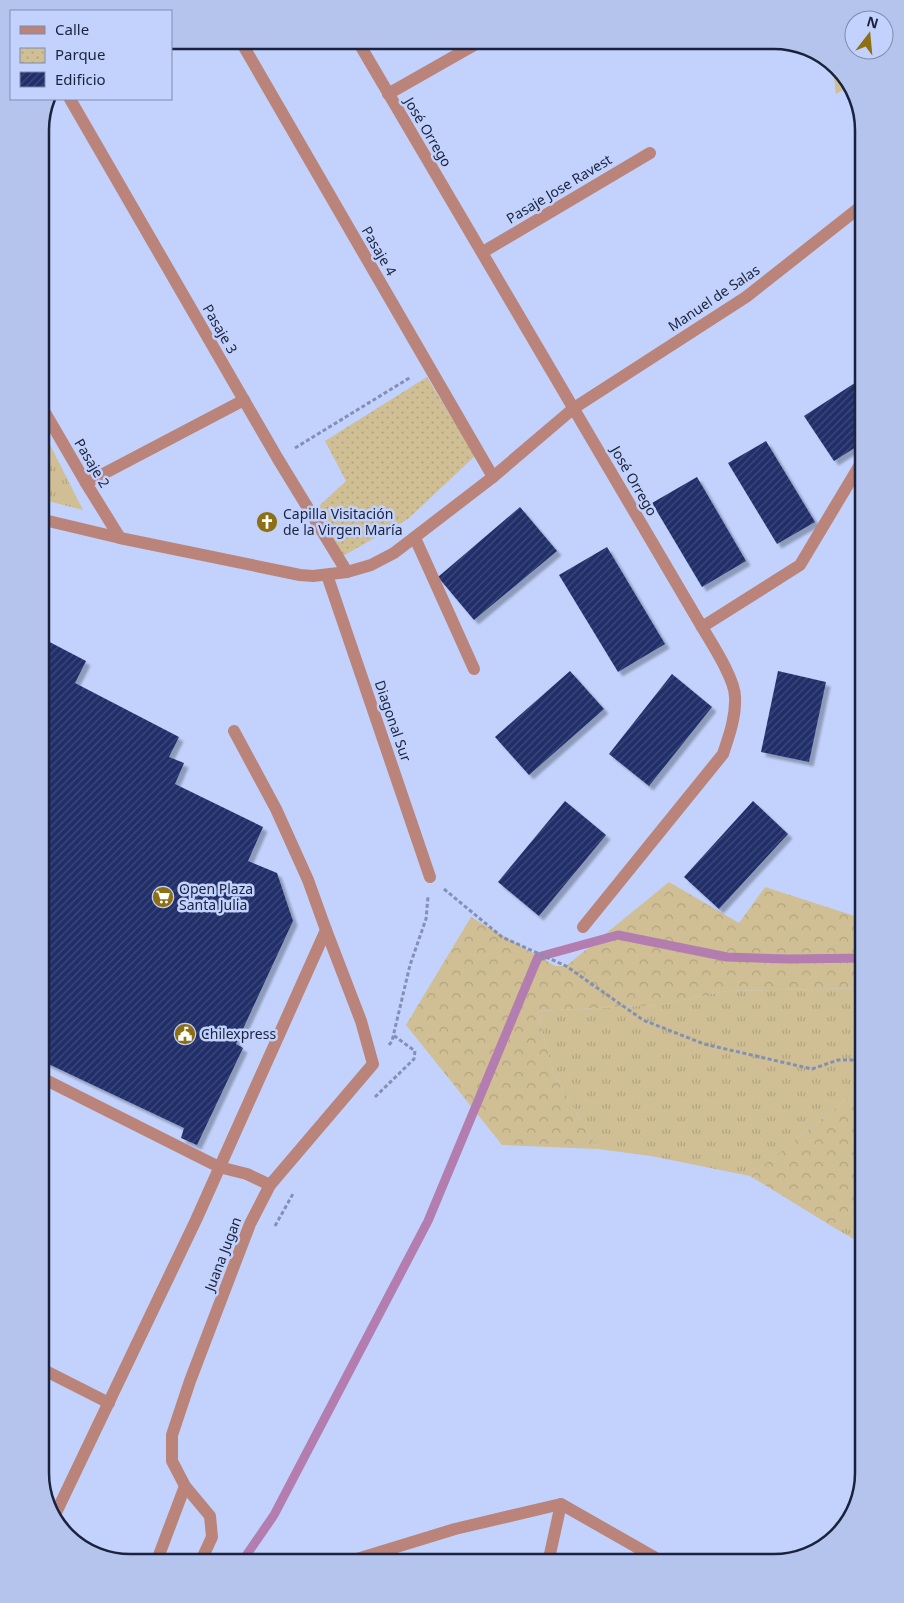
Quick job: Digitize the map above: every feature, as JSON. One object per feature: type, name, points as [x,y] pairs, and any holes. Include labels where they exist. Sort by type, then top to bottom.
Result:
[{"type":"street","name":"Pasaje 4","points":[[245,49],[493,477]]},
{"type":"street","name":"José Orrego","points":[[362,49],[702,627],[730,679],[736,695],[735,713],[723,754],[583,927]]},
{"type":"street","points":[[388,94],[467,49]]},
{"type":"street","name":"Pasaje 3","points":[[71,100],[244,400],[347,572]]},
{"type":"street","name":"Pasaje Jose Ravest","points":[[483,252],[650,152]]},
{"type":"street","name":"Manuel de Salas","points":[[574,408],[746,297],[855,211]]},
{"type":"street","points":[[86,483],[244,400]]},
{"type":"street","points":[[49,521],[120,538],[300,575],[327,575],[347,572],[371,565],[394,553],[415,538],[493,477],[574,408]]},
{"type":"street","name":"Pasaje 2","points":[[49,419],[120,538]]},
{"type":"street","points":[[702,627],[800,565],[855,473]]},
{"type":"street","points":[[415,538],[474,669]]},
{"type":"street","name":"Diagonal Sur","points":[[327,575],[430,877]]},
{"type":"street","points":[[234,730],[276,809],[308,880],[361,1021],[373,1064]]},
{"type":"street","points":[[58,1509],[196,1220],[326,930]]},
{"type":"street","name":"Juana Jugan","points":[[204,1554],[212,1537],[210,1516],[186,1486],[172,1462],[172,1435],[190,1381],[250,1224],[270,1185],[373,1064]]},
{"type":"street","points":[[49,1082],[219,1167],[247,1174],[270,1185]]},
{"type":"street","points":[[49,1373],[109,1403]]},
{"type":"street","points":[[160,1554],[186,1486]]},
{"type":"street","points":[[550,1554],[561,1504]]},
{"type":"street","points":[[373,1554],[455,1529],[561,1504],[649,1554]]},
{"type":"path","points":[[278,458],[429,366]]},
{"type":"path","points":[[373,1064],[392,1041],[410,965],[426,919],[430,877]]},
{"type":"path","points":[[430,877],[502,937],[566,966],[643,1020],[704,1044],[812,1069],[838,1060],[855,1060]]},
{"type":"path","points":[[368,1103],[414,1059],[415,1051],[393,1035]]},
{"type":"path","points":[[274,1227],[296,1188]]},
{"type":"green space","points":[[834,75],[844,89],[836,94]]},
{"type":"green space","points":[[427,377],[475,456],[408,519],[343,556],[318,507],[346,481],[325,441]]},
{"type":"green space","points":[[49,443],[83,510],[49,501]]},
{"type":"green space","points":[[669,882],[739,923],[765,887],[855,916],[855,988],[726,991],[659,1005],[537,1011],[554,1075],[598,1149],[502,1145],[406,1025],[471,917],[555,966],[566,966]]},
{"type":"green space","points":[[855,988],[855,1092],[750,1176],[651,1156],[598,1149],[554,1075],[537,1011],[659,1005],[726,991]]},
{"type":"green space","points":[[855,1092],[855,1204],[833,1227],[750,1176]]},
{"type":"green space","points":[[855,1204],[855,1240],[833,1227]]},
{"type":"building","points":[[855,383],[855,448],[834,461],[804,416]]},
{"type":"building","points":[[766,441],[815,522],[777,544],[728,463]]},
{"type":"building","points":[[697,477],[746,561],[702,587],[652,503]]},
{"type":"building","points":[[520,507],[557,551],[474,620],[438,577]]},
{"type":"building","points":[[607,547],[665,644],[618,672],[559,575]]},
{"type":"building","name":"Open Plaza Santa Julia","points":[[49,642],[86,661],[75,683],[179,737],[169,757],[184,763],[175,784],[263,827],[248,861],[277,873],[293,921],[236,1044],[243,1048],[197,1145],[181,1138],[184,1128],[49,1064]]},
{"type":"building","points":[[570,671],[604,709],[529,775],[495,737]]},
{"type":"building","points":[[778,671],[826,682],[809,762],[761,752]]},
{"type":"building","points":[[672,674],[712,707],[649,786],[609,754]]},
{"type":"building","points":[[565,801],[606,835],[539,916],[498,882]]},
{"type":"building","points":[[753,801],[788,834],[719,909],[684,877]]},
{"type":"waterway","points":[[247,1554],[274,1515],[428,1221],[538,957],[618,935],[727,957],[855,958]]},
{"type":"place","name":"Capilla Visitación de la Virgen María","points":[[267,522]]},
{"type":"place","name":"Open Plaza Santa Julia","points":[[163,897]]},
{"type":"place","name":"Chilexpress","points":[[185,1034]]}]
